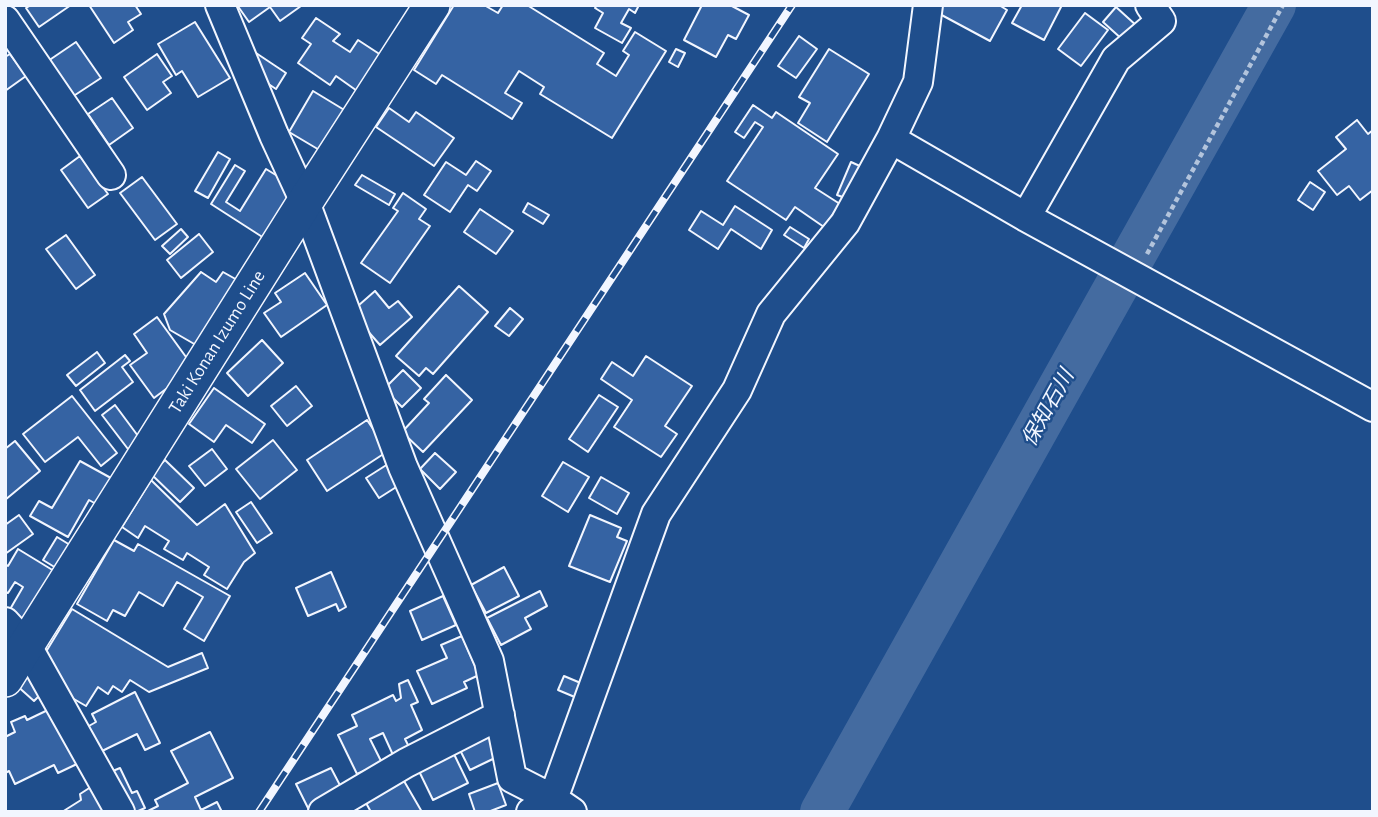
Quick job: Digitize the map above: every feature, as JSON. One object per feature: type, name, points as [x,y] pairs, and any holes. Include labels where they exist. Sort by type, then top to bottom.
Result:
[{"type":"main road","name":"Taki Konan Izumo Line","points":[[5,679],[16,634],[305,202],[432,5]]},
{"type":"street","points":[[220,5],[305,202],[403,467],[489,661],[512,778],[552,808],[656,514],[737,390],[771,314],[845,223],[891,139],[918,82],[928,5]]},
{"type":"street","points":[[1026,217],[1116,59],[1161,21],[1150,5]]},
{"type":"street","points":[[5,20],[111,175]]},
{"type":"street","points":[[891,139],[1026,217],[1373,407]]},
{"type":"street","points":[[16,634],[120,812]]},
{"type":"street","points":[[323,812],[406,763],[500,715]]},
{"type":"path","points":[[1135,276],[1283,5]]},
{"type":"building","points":[[31,5],[71,5],[39,27],[26,8]]},
{"type":"building","points":[[89,5],[135,5],[141,14],[128,22],[133,30],[114,43]]},
{"type":"building","points":[[237,5],[301,6],[280,21],[270,7],[249,22]]},
{"type":"building","points":[[454,5],[484,5],[498,13],[503,5],[527,5],[604,53],[597,64],[616,76],[629,55],[623,51],[635,32],[666,51],[612,138],[540,94],[544,87],[519,71],[505,93],[522,103],[512,119],[442,75],[436,84],[414,70]]},
{"type":"building","points":[[597,5],[639,5],[635,13],[629,9],[621,23],[631,28],[622,43],[595,28],[603,13],[595,8]]},
{"type":"building","points":[[702,5],[730,5],[749,15],[736,39],[728,35],[716,57],[684,40]]},
{"type":"building","points":[[940,5],[999,5],[1007,10],[990,41],[936,12]]},
{"type":"building","points":[[1022,5],[1062,5],[1044,40],[1012,23]]},
{"type":"building","points":[[1116,7],[1138,27],[1124,41],[1103,22]]},
{"type":"building","points":[[1085,13],[1108,30],[1081,66],[1058,49]]},
{"type":"building","points":[[316,18],[340,34],[333,41],[350,52],[358,40],[384,57],[360,93],[336,76],[330,85],[298,63],[311,44],[302,38]]},
{"type":"building","points":[[195,22],[230,78],[198,97],[182,71],[176,75],[158,44]]},
{"type":"building","points":[[799,36],[817,49],[796,78],[778,66]]},
{"type":"building","points":[[76,42],[101,78],[72,97],[48,61]]},
{"type":"building","points":[[676,49],[685,53],[678,67],[669,62]]},
{"type":"building","points":[[829,49],[869,74],[827,142],[798,123],[810,103],[799,97]]},
{"type":"building","points":[[256,53],[286,73],[276,89],[255,75],[249,62]]},
{"type":"building","points":[[10,54],[26,76],[5,91],[5,57]]},
{"type":"building","points":[[157,54],[172,76],[163,82],[171,93],[147,110],[124,77]]},
{"type":"building","points":[[313,91],[346,111],[321,151],[289,132]]},
{"type":"building","points":[[112,98],[133,128],[109,145],[88,114]]},
{"type":"building","points":[[753,105],[772,118],[776,112],[838,154],[815,188],[840,204],[824,227],[795,207],[786,220],[727,181],[763,127],[755,122],[744,138],[735,132]]},
{"type":"building","points":[[389,108],[409,122],[416,112],[454,138],[434,166],[376,127]]},
{"type":"building","points":[[1357,120],[1368,134],[1373,130],[1373,190],[1360,200],[1349,186],[1337,195],[1318,171],[1346,149],[1336,137]]},
{"type":"building","points":[[218,152],[230,159],[208,198],[195,191]]},
{"type":"building","points":[[80,156],[108,194],[88,208],[61,170]]},
{"type":"building","points":[[476,161],[491,171],[477,191],[468,185],[450,212],[424,195],[446,162],[466,175]]},
{"type":"building","points":[[851,162],[862,167],[848,199],[837,195]]},
{"type":"building","points":[[235,165],[245,171],[226,202],[240,211],[266,169],[289,183],[296,194],[267,240],[211,204]]},
{"type":"building","points":[[362,175],[395,194],[389,205],[355,185]]},
{"type":"building","points":[[142,177],[177,224],[155,240],[120,193]]},
{"type":"building","points":[[1310,182],[1325,192],[1313,210],[1298,200]]},
{"type":"building","points":[[403,193],[426,209],[419,219],[430,226],[390,283],[361,263],[398,211],[393,208]]},
{"type":"building","points":[[528,203],[549,215],[543,224],[523,212]]},
{"type":"building","points":[[735,206],[772,230],[761,249],[731,229],[718,249],[689,230],[701,211],[723,225]]},
{"type":"building","points":[[480,209],[513,231],[496,254],[464,232]]},
{"type":"building","points":[[790,227],[809,239],[804,248],[784,235]]},
{"type":"building","points":[[181,229],[188,237],[170,254],[162,246]]},
{"type":"building","points":[[199,234],[213,252],[181,278],[167,260]]},
{"type":"building","points":[[66,235],[95,275],[76,289],[46,249]]},
{"type":"building","points":[[201,272],[216,282],[223,272],[239,281],[196,345],[170,330],[164,314]]},
{"type":"building","points":[[305,273],[327,305],[281,337],[264,313],[281,302],[275,293]]},
{"type":"building","points":[[459,286],[488,312],[433,374],[426,368],[419,376],[396,356]]},
{"type":"building","points":[[375,291],[389,308],[398,301],[412,317],[380,345],[351,312]]},
{"type":"building","points":[[510,308],[523,319],[509,336],[495,326]]},
{"type":"building","points":[[157,317],[194,368],[154,398],[130,365],[147,353],[134,334]]},
{"type":"building","points":[[262,340],[283,363],[248,396],[227,373]]},
{"type":"building","points":[[97,352],[105,363],[76,386],[67,375]]},
{"type":"building","points":[[125,355],[130,361],[122,367],[133,382],[95,411],[80,390]]},
{"type":"building","points":[[646,356],[692,386],[665,426],[677,434],[661,457],[614,427],[632,400],[601,379],[612,362],[633,376]]},
{"type":"building","points":[[403,370],[421,388],[402,407],[384,389]]},
{"type":"building","points":[[446,375],[472,400],[423,452],[402,432],[429,403],[424,399]]},
{"type":"building","points":[[296,386],[312,406],[287,426],[271,406]]},
{"type":"building","points":[[214,388],[265,424],[252,443],[226,425],[214,442],[189,424]]},
{"type":"building","points":[[599,395],[618,407],[588,452],[569,439]]},
{"type":"building","points":[[72,396],[117,453],[101,466],[78,437],[45,462],[23,434]]},
{"type":"building","points":[[115,405],[144,444],[131,453],[102,415]]},
{"type":"building","points":[[367,420],[388,451],[327,491],[307,460]]},
{"type":"building","points":[[273,440],[297,470],[260,499],[236,469]]},
{"type":"building","points":[[15,441],[40,471],[5,500],[5,449]]},
{"type":"building","points":[[212,449],[227,469],[205,486],[189,466]]},
{"type":"building","points":[[435,453],[456,472],[440,489],[420,469]]},
{"type":"building","points":[[165,460],[194,488],[180,502],[151,474]]},
{"type":"building","points":[[80,461],[120,483],[105,509],[89,500],[68,537],[30,516],[39,501],[52,508]]},
{"type":"building","points":[[563,462],[589,477],[568,512],[542,496]]},
{"type":"building","points":[[388,464],[401,484],[379,498],[366,478]]},
{"type":"building","points":[[601,477],[629,493],[617,514],[589,498]]},
{"type":"building","points":[[151,480],[197,525],[225,504],[255,553],[244,562],[227,589],[204,575],[209,567],[187,553],[183,560],[164,549],[169,541],[145,526],[138,538],[122,527]]},
{"type":"building","points":[[251,502],[272,533],[257,543],[236,512]]},
{"type":"building","points":[[19,515],[33,534],[5,554],[5,525]]},
{"type":"building","points":[[590,515],[621,528],[617,537],[627,541],[610,582],[569,566]]},
{"type":"building","points":[[57,537],[75,548],[61,571],[43,560]]},
{"type":"building","points":[[114,540],[134,551],[138,544],[230,596],[204,641],[184,629],[203,597],[177,582],[163,606],[139,592],[125,616],[113,610],[107,621],[77,604]]},
{"type":"building","points":[[18,549],[59,574],[28,624],[9,611],[23,587],[15,582],[8,593],[5,592],[5,564],[8,566]]},
{"type":"building","points":[[504,567],[519,596],[486,613],[471,585]]},
{"type":"building","points":[[331,572],[346,607],[339,611],[336,604],[308,616],[296,588]]},
{"type":"building","points":[[540,591],[547,606],[525,618],[531,629],[501,645],[487,618]]},
{"type":"building","points":[[443,596],[456,625],[422,640],[410,611]]},
{"type":"building","points":[[72,609],[168,667],[202,653],[208,668],[149,692],[130,680],[122,692],[113,686],[108,694],[98,687],[86,706],[60,691],[44,655]]},
{"type":"building","points":[[462,636],[479,675],[464,682],[467,688],[432,704],[417,671],[447,658],[441,645]]},
{"type":"building","points":[[28,670],[47,688],[34,701],[15,684]]},
{"type":"building","points":[[564,676],[583,684],[577,698],[558,690]]},
{"type":"building","points":[[408,680],[418,702],[411,705],[422,730],[405,739],[409,747],[393,755],[383,733],[370,739],[382,763],[357,774],[338,735],[357,726],[352,715],[393,695],[396,701],[401,698],[399,684]]},
{"type":"building","points":[[135,692],[160,743],[145,750],[137,734],[100,752],[87,727],[96,722],[92,714]]},
{"type":"building","points":[[52,708],[79,763],[58,773],[54,765],[15,784],[9,771],[5,773],[5,737],[15,732],[11,722],[25,716],[27,720]]},
{"type":"building","points":[[486,728],[499,756],[470,770],[456,742]]},
{"type":"building","points":[[210,732],[233,778],[195,797],[201,810],[217,802],[222,812],[146,812],[158,806],[155,800],[188,783],[171,751]]},
{"type":"building","points":[[452,750],[468,783],[433,800],[417,767]]},
{"type":"building","points":[[120,768],[132,793],[137,791],[145,808],[127,812],[108,773]]},
{"type":"building","points":[[331,768],[344,793],[309,810],[296,784]]},
{"type":"building","points":[[404,781],[422,812],[371,812],[366,803]]},
{"type":"building","points":[[97,783],[115,812],[62,812],[81,800],[80,794]]},
{"type":"building","points":[[498,783],[506,805],[488,812],[475,812],[469,794]]},
{"type":"waterway","name":"保知石川","points":[[822,812],[1274,5]]},
{"type":"railway","points":[[259,812],[792,5]]}]
